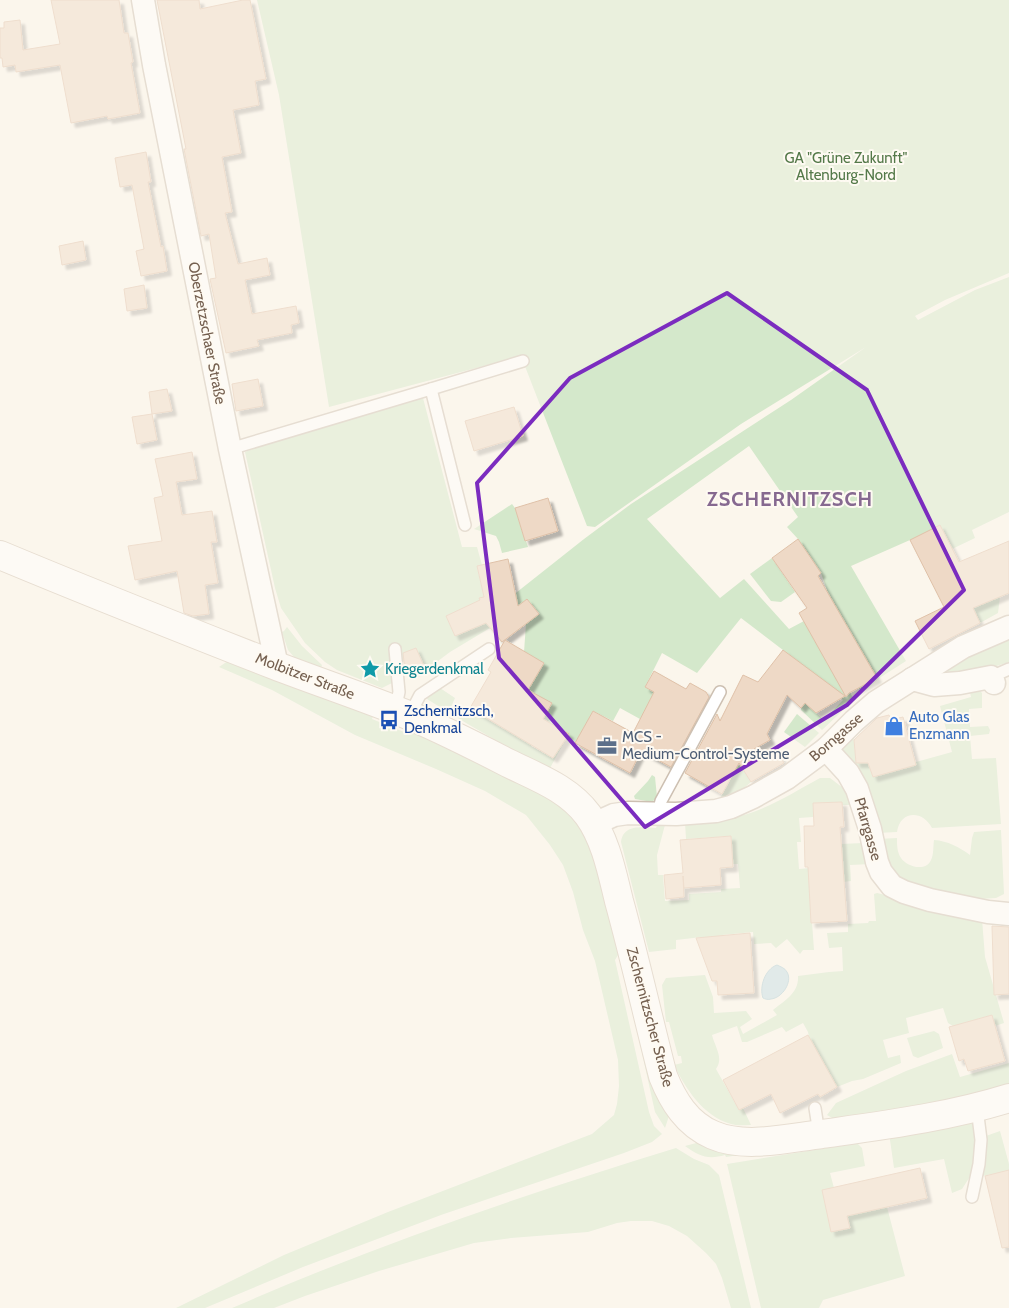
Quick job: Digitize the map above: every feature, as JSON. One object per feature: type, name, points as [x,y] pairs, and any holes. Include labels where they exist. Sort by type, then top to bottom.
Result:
[{"type":"street","name":"Oberzetzschaer Straße","points":[[143,0],[154,65],[230,450],[277,666]]},
{"type":"street","name":"Molbitzer Straße","points":[[0,555],[93,594],[402,713],[455,736],[558,788],[575,801],[594,824]]},
{"type":"street","name":"Borngasse","points":[[594,824],[614,815],[716,811],[752,797],[787,778],[826,749],[876,702],[964,647],[1009,627]]},
{"type":"street","points":[[912,679],[934,685],[960,683],[998,676]]},
{"type":"street","name":"Pfarrgasse","points":[[826,749],[848,773],[857,789],[870,829],[877,862],[881,872],[892,886],[930,900],[988,912],[1009,914]]},
{"type":"street","name":"Zschernitzscher Straße","points":[[594,824],[606,852],[628,931],[662,1076],[680,1110],[703,1130],[727,1140],[753,1142],[817,1121],[905,1122],[978,1108],[1009,1098]]},
{"type":"lane","points":[[230,450],[523,361]]},
{"type":"lane","points":[[431,389],[465,525]]},
{"type":"lane","points":[[982,638],[1009,616]]},
{"type":"lane","points":[[395,649],[402,713]]},
{"type":"lane","points":[[402,713],[420,695],[489,650]]},
{"type":"lane","points":[[658,813],[661,801],[720,692]]},
{"type":"lane","points":[[972,1197],[979,1164],[981,1140],[978,1108]]},
{"type":"highlighted area","points":[[727,293],[867,390],[964,590],[847,705],[645,827],[499,658],[477,483],[570,378]]},
{"type":"green space","name":"GA \"Grüne Zukunft\" Altenburg-Nord","points":[[257,0],[1009,0],[1009,273],[945,300],[915,316],[918,320],[975,290],[1009,277],[1009,512],[972,530],[975,538],[952,549],[940,525],[851,566],[906,661],[881,677],[866,690],[858,689],[876,678],[829,596],[821,573],[798,539],[787,527],[798,517],[749,446],[647,519],[720,598],[744,579],[789,629],[804,621],[840,673],[854,700],[822,730],[801,708],[805,703],[824,720],[843,700],[813,673],[741,618],[697,673],[662,653],[645,687],[655,693],[640,719],[620,708],[613,721],[593,711],[575,743],[566,739],[550,768],[487,735],[427,699],[428,692],[440,688],[455,698],[450,709],[464,717],[470,708],[504,729],[544,663],[524,652],[526,624],[539,613],[527,599],[490,628],[450,652],[410,680],[409,673],[424,666],[419,656],[404,663],[403,661],[391,663],[392,683],[382,688],[337,670],[325,662],[305,643],[281,608],[245,452],[423,398],[462,547],[477,547],[482,565],[477,567],[484,597],[479,598],[480,600],[512,596],[631,504],[791,400],[866,347],[741,424],[595,527],[587,526],[521,356],[329,407],[279,95]],"holes":[[[545,720],[568,733],[553,758],[531,746]]]},
{"type":"green space","points":[[512,504],[528,547],[502,553],[496,536],[474,529]]},
{"type":"green space","points":[[772,558],[795,592],[781,602],[771,601],[750,574]]},
{"type":"green space","points":[[1000,597],[998,613],[980,623],[973,609]]},
{"type":"green space","points":[[287,627],[302,646],[322,665],[320,671],[300,664],[288,650],[282,632]]},
{"type":"green space","points":[[1009,634],[1009,662],[987,669],[946,673],[943,671]]},
{"type":"green space","points":[[231,659],[375,710],[372,719],[404,732],[407,724],[545,793],[569,814],[580,828],[590,846],[623,954],[618,955],[615,960],[649,1112],[654,1126],[662,1134],[652,1142],[624,1153],[441,1215],[303,1267],[205,1308],[176,1308],[284,1255],[388,1212],[592,1134],[614,1115],[619,1086],[618,1060],[595,961],[583,930],[573,892],[563,865],[526,815],[485,791],[355,735],[272,690],[219,667]]},
{"type":"green space","points":[[969,688],[978,689],[982,693],[982,708],[969,709],[970,727],[988,726],[990,730],[989,734],[970,736],[972,759],[996,758],[1001,824],[932,828],[923,818],[912,815],[902,820],[897,832],[877,833],[840,748],[853,732],[856,763],[868,763],[873,777],[916,765],[916,762],[952,752],[940,706],[971,697]]},
{"type":"green space","points":[[797,714],[819,733],[805,747],[784,732]]},
{"type":"green space","points":[[725,758],[742,767],[751,782],[737,794],[718,802],[732,776],[718,769]]},
{"type":"green space","points":[[652,775],[655,777],[657,797],[652,802],[635,799],[634,796]]},
{"type":"green space","points":[[820,778],[830,778],[851,794],[851,805],[842,805],[842,802],[813,803],[813,817],[799,818],[801,842],[797,842],[799,869],[843,865],[841,844],[863,843],[871,864],[850,865],[851,881],[835,883],[810,894],[814,950],[803,950],[800,954],[787,939],[776,948],[771,943],[754,944],[753,932],[722,935],[723,946],[702,937],[676,940],[676,949],[649,952],[621,842],[625,832],[634,828],[656,828],[659,821],[666,821],[657,855],[658,875],[663,875],[665,901],[689,900],[689,894],[721,892],[721,889],[740,888],[738,864],[733,864],[731,836],[686,839],[685,822],[726,819],[750,813],[781,800]]},
{"type":"green space","points":[[1001,830],[1004,894],[996,898],[964,900],[894,877],[878,839],[897,838],[898,851],[901,858],[912,866],[921,867],[929,864],[931,860],[934,840],[953,845],[970,855],[974,832]]},
{"type":"green space","points":[[877,893],[982,919],[985,957],[1004,1023],[995,1026],[992,1015],[953,1026],[948,1023],[943,1008],[906,1018],[909,1033],[883,1040],[888,1058],[900,1055],[901,1063],[863,1079],[837,1087],[803,1023],[786,1032],[782,1027],[747,1042],[742,1042],[737,1026],[712,1035],[719,1057],[716,1069],[739,1110],[743,1108],[751,1125],[733,1125],[712,1115],[696,1100],[674,1065],[682,1063],[681,1056],[678,1056],[669,1022],[666,1022],[662,985],[666,978],[705,975],[713,997],[714,1013],[746,1011],[752,1019],[740,1027],[743,1034],[777,1015],[773,1010],[794,992],[798,976],[843,971],[842,947],[829,948],[827,933],[848,932],[848,924],[876,921],[874,894]]},
{"type":"green space","points":[[622,962],[655,1092],[669,1116],[665,1128],[655,1112]]},
{"type":"green space","points":[[934,1031],[939,1034],[943,1048],[918,1058],[913,1056],[907,1038]]},
{"type":"green space","points":[[952,1054],[960,1077],[1009,1063],[1009,1084],[945,1101],[901,1109],[834,1119],[827,1115],[836,1103],[906,1071]]},
{"type":"green space","points":[[969,1121],[975,1129],[975,1154],[971,1175],[962,1189],[952,1193],[944,1159],[894,1168],[889,1133]]},
{"type":"green space","points":[[1000,1131],[1009,1164],[1009,1205],[1002,1172],[983,1176],[986,1136]]},
{"type":"green space","points":[[853,1139],[862,1148],[865,1166],[830,1173],[834,1188],[847,1216],[887,1207],[905,1276],[823,1300],[819,1308],[761,1308],[727,1164],[814,1150],[813,1145]]},
{"type":"green space","points":[[700,1142],[746,1154],[709,1157],[699,1155],[685,1146]]},
{"type":"green space","points":[[676,1148],[694,1159],[709,1165],[719,1175],[751,1308],[731,1308],[716,1264],[687,1236],[669,1226],[652,1221],[631,1221],[617,1223],[588,1232],[474,1243],[379,1271],[274,1308],[232,1308],[396,1242],[564,1184]]},
{"type":"water","points":[[777,965],[787,972],[789,980],[779,996],[765,999],[762,994],[764,979],[769,970]]},
{"type":"building","points":[[51,0],[119,0],[124,33],[128,33],[140,113],[108,119],[107,116],[71,123],[60,65],[16,72],[15,65],[3,67],[2,58],[0,58],[0,28],[4,28],[4,22],[20,20],[23,50],[60,44]]},
{"type":"building","points":[[157,0],[199,0],[200,9],[250,0],[266,79],[255,81],[259,105],[233,110],[241,153],[222,157],[232,212],[225,213],[238,264],[267,258],[270,275],[245,280],[252,314],[296,306],[299,323],[291,325],[292,333],[257,340],[259,346],[226,353],[210,279],[216,278],[209,234],[201,236]]},
{"type":"building","points":[[146,152],[151,182],[148,182],[167,271],[141,276],[136,251],[144,249],[132,185],[120,187],[115,158]]},
{"type":"building","points":[[83,241],[86,260],[62,265],[59,246]]},
{"type":"building","points":[[144,285],[147,308],[127,311],[124,289]]},
{"type":"building","points":[[258,379],[263,406],[236,411],[232,384]]},
{"type":"building","points":[[167,389],[172,411],[152,414],[149,392]]},
{"type":"building","points":[[514,407],[523,436],[474,451],[465,421]]},
{"type":"building","points":[[152,414],[157,440],[137,444],[132,417]]},
{"type":"building","points":[[192,452],[197,479],[176,482],[182,515],[212,511],[217,542],[211,542],[218,583],[205,585],[209,614],[193,616],[184,613],[177,571],[135,580],[128,546],[162,541],[154,498],[163,496],[155,459]]},
{"type":"building","points":[[548,498],[558,531],[525,541],[515,508]]},
{"type":"building","points":[[940,525],[959,562],[1009,541],[1009,593],[973,608],[980,623],[929,649],[915,621],[944,607],[910,540]]},
{"type":"building","points":[[798,539],[821,573],[818,576],[877,678],[849,693],[846,697],[799,613],[807,608],[772,558]]},
{"type":"building","points":[[508,559],[518,606],[527,599],[539,614],[502,642],[486,623],[455,636],[446,616],[484,597],[477,566]]},
{"type":"building","points":[[505,640],[544,663],[528,690],[552,703],[543,719],[569,734],[553,758],[470,708],[491,672],[488,670]]},
{"type":"building","points":[[416,648],[424,666],[409,673],[404,662],[403,653]]},
{"type":"building","points":[[783,650],[845,696],[816,713],[805,703],[801,708],[787,695],[767,734],[770,740],[754,749],[756,753],[775,748],[784,763],[751,782],[739,763],[722,794],[685,773],[717,714],[720,721],[743,675],[758,682]]},
{"type":"building","points":[[654,671],[686,689],[690,683],[706,692],[709,697],[671,767],[641,751],[630,773],[575,743],[593,711],[633,733],[654,692],[645,687]]},
{"type":"building","points":[[889,715],[891,720],[903,717],[916,765],[873,777],[868,763],[856,763],[854,740],[877,718]]},
{"type":"building","points":[[842,802],[844,827],[840,827],[847,921],[811,923],[808,867],[805,867],[804,826],[814,826],[813,803]]},
{"type":"building","points":[[731,836],[733,867],[720,868],[721,885],[684,888],[683,876],[684,897],[666,899],[664,875],[683,873],[680,840]]},
{"type":"building","points":[[992,926],[1009,927],[1009,994],[994,995]]},
{"type":"building","points":[[750,933],[754,993],[718,995],[717,981],[712,981],[696,938]]},
{"type":"building","points":[[992,1015],[1005,1061],[968,1071],[964,1059],[959,1061],[949,1027]]},
{"type":"building","points":[[808,1035],[837,1087],[820,1097],[818,1094],[780,1113],[771,1094],[739,1110],[723,1080]]},
{"type":"building","points":[[920,1168],[927,1198],[847,1216],[850,1228],[831,1232],[822,1190]]},
{"type":"building","points":[[1009,1170],[1009,1247],[1002,1248],[985,1176]]},
{"type":"place","name":"Kriegerdenkmal","points":[[370,669]]},
{"type":"place","name":"Zschernitzsch, Denkmal","points":[[389,720]]},
{"type":"place","name":"Auto Glas Enzmann","points":[[894,726]]},
{"type":"place","name":"MCS - Medium-Control-Systeme","points":[[607,746]]},
{"type":"district","name":"ZSCHERNITZSCH","points":[[790,499]]}]
